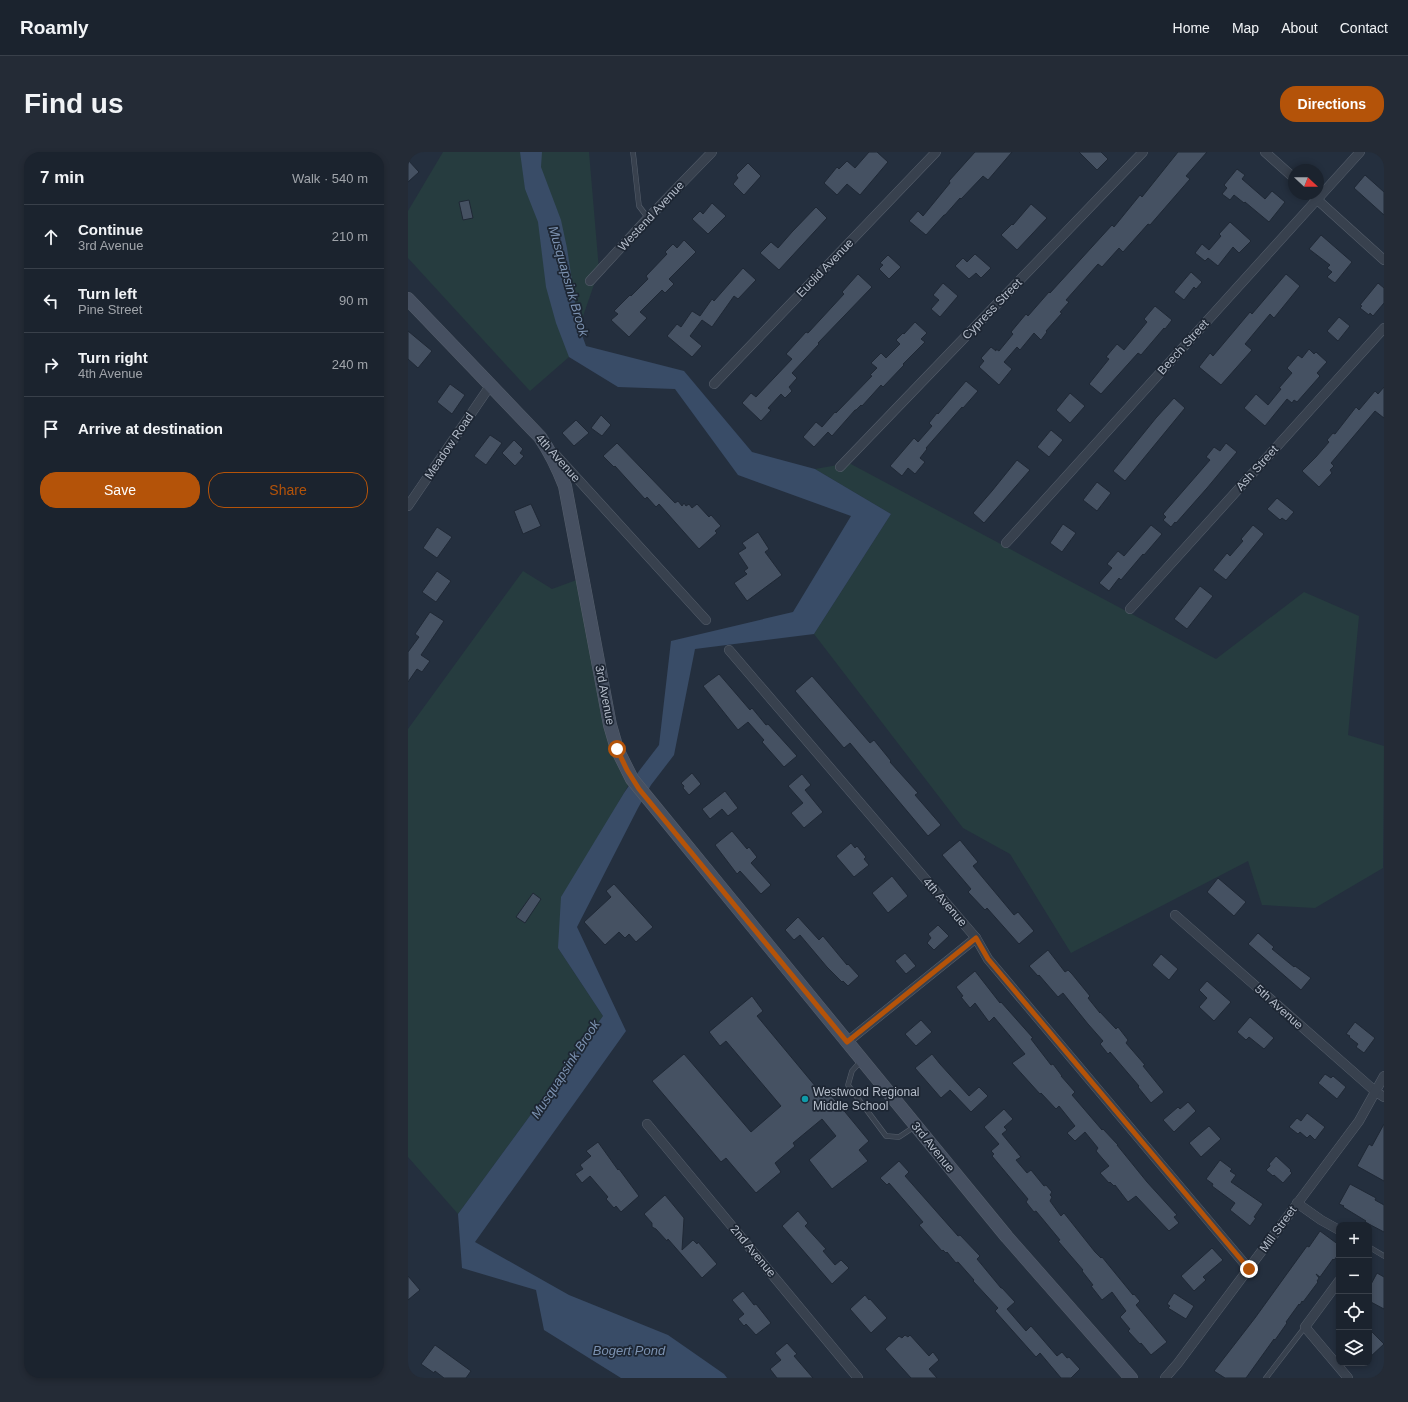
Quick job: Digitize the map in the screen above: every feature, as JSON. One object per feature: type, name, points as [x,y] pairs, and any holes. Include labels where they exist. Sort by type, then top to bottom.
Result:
[{"type":"main road","name":"4th Avenue","points":[[408,299],[540,438]]},
{"type":"main road","name":"3rd Avenue","points":[[540,438],[549,450],[558,467],[565,486],[610,725],[617,749],[632,779],[1008,1236],[1131,1378]]},
{"type":"street","name":"Westend Avenue","points":[[590,281],[712,152]]},
{"type":"street","name":"Euclid Avenue","points":[[714,384],[936,152]]},
{"type":"street","name":"Cypress Street","points":[[840,467],[1143,152]]},
{"type":"street","points":[[1265,152],[1288,173]]},
{"type":"street","name":"Beech Street","points":[[1324,187],[1360,152]]},
{"type":"street","name":"Beech Street","points":[[1006,542],[1311,200]]},
{"type":"street","points":[[1317,200],[1384,260]]},
{"type":"street","name":"Ash Street","points":[[1130,609],[1384,328]]},
{"type":"street","name":"Meadow Road","points":[[408,506],[490,386]]},
{"type":"street","name":"4th Avenue","points":[[540,438],[706,620]]},
{"type":"street","name":"4th Avenue","points":[[729,650],[976,938],[988,959],[1249,1269]]},
{"type":"street","name":"5th Avenue","points":[[1175,915],[1380,1095]]},
{"type":"street","points":[[847,1042],[976,938]]},
{"type":"street","name":"Mill Street","points":[[1165,1378],[1178,1363],[1297,1203],[1380,1095],[1384,1076]]},
{"type":"street","name":"2nd Avenue","points":[[648,1124],[858,1378]]},
{"type":"street","points":[[1297,1203],[1336,1228]]},
{"type":"street","points":[[1336,1284],[1305,1327],[1348,1378]]},
{"type":"lane","points":[[633,152],[639,206],[648,218]]},
{"type":"lane","points":[[862,1060],[852,1071],[848,1085],[886,1136],[899,1137],[916,1125]]},
{"type":"lane","points":[[1372,1249],[1384,1256]]},
{"type":"lane","points":[[1266,1378],[1305,1327]]},
{"type":"green space","points":[[443,152],[589,152],[599,270],[569,357],[530,391],[408,258],[408,211]]},
{"type":"green space","points":[[849,463],[1216,659],[1304,592],[1359,616],[1348,735],[1384,746],[1383,868],[1315,908],[1262,905],[1248,861],[1071,953],[1010,854],[963,828],[814,634],[891,514],[815,469]]},
{"type":"green space","points":[[523,571],[552,589],[582,578],[610,725],[632,779],[617,805],[558,948],[603,1016],[458,1214],[408,1157],[408,729]]},
{"type":"water","points":[[520,152],[542,152],[541,167],[561,220],[567,248],[579,327],[586,346],[684,371],[752,452],[815,469],[891,514],[814,634],[695,649],[674,755],[651,785],[638,808],[577,927],[626,1031],[475,1242],[569,1295],[668,1335],[724,1374],[727,1378],[621,1378],[544,1330],[536,1290],[462,1268],[458,1214],[603,1016],[558,948],[561,897],[624,793],[659,745],[671,641],[793,612],[851,516],[738,475],[675,389],[618,387],[569,357],[556,323],[546,287],[538,222],[525,189]]},
{"type":"building","points":[[869,152],[877,152],[888,162],[860,195],[847,184],[837,195],[824,183],[837,167],[839,169],[847,161],[855,168]]},
{"type":"building","points":[[975,152],[1012,152],[988,180],[983,176],[961,199],[960,198],[926,235],[909,221],[918,211],[923,216],[950,183],[949,181]]},
{"type":"building","points":[[1079,152],[1101,152],[1108,159],[1097,170]]},
{"type":"building","points":[[1178,152],[1207,152],[1186,176],[1190,179],[1150,225],[1148,224],[1123,252],[1119,248],[1102,267],[1098,264],[1066,300],[1069,302],[1060,312],[1062,313],[1046,331],[1047,332],[1041,340],[1034,333],[1020,350],[1017,347],[1004,362],[1012,369],[999,385],[979,367],[984,361],[981,358],[991,347],[996,351],[996,349],[999,351],[1013,334],[1011,332],[1026,314],[1028,316],[1112,225],[1114,227],[1140,195],[1142,197]]},
{"type":"building","points":[[408,160],[419,172],[408,182]]},
{"type":"building","points":[[748,163],[761,176],[744,195],[733,184],[738,178],[736,175]]},
{"type":"building","points":[[1237,169],[1245,175],[1242,179],[1265,199],[1272,191],[1285,202],[1269,222],[1234,195],[1230,200],[1222,194],[1227,188],[1224,185]]},
{"type":"building","points":[[1365,175],[1384,192],[1384,215],[1354,188]]},
{"type":"building","points":[[469,200],[473,218],[463,220],[459,202]]},
{"type":"building","points":[[712,203],[726,216],[708,234],[692,219],[700,211],[703,214]]},
{"type":"building","points":[[1031,204],[1047,218],[1017,250],[1001,235],[1012,224],[1013,225]]},
{"type":"building","points":[[816,207],[827,218],[779,270],[760,253],[771,242],[778,248]]},
{"type":"building","points":[[1230,222],[1251,241],[1239,253],[1233,247],[1218,266],[1208,258],[1205,261],[1195,253],[1202,244],[1209,250],[1221,236],[1219,234]]},
{"type":"building","points":[[1321,235],[1352,262],[1335,283],[1327,277],[1332,272],[1327,268],[1330,265],[1309,249]]},
{"type":"building","points":[[684,240],[696,252],[669,279],[674,284],[665,293],[662,290],[640,312],[647,318],[629,337],[611,320],[618,314],[614,311],[648,279],[646,276],[667,254],[665,252],[673,244],[677,248]]},
{"type":"building","points":[[975,254],[991,268],[981,278],[976,273],[969,279],[955,266],[963,258],[967,262]]},
{"type":"building","points":[[888,255],[901,267],[889,279],[879,269],[883,265],[880,263]]},
{"type":"building","points":[[743,268],[756,280],[738,299],[734,296],[712,327],[702,320],[690,336],[702,346],[692,357],[667,336],[677,324],[681,327],[692,311],[700,316],[712,299],[714,301]]},
{"type":"building","points":[[1191,272],[1202,282],[1196,289],[1194,287],[1184,300],[1174,292]]},
{"type":"building","points":[[858,274],[872,287],[818,343],[819,344],[792,373],[797,378],[789,387],[792,391],[785,398],[781,394],[768,408],[771,410],[761,421],[742,403],[751,393],[756,397],[792,359],[786,354],[806,332],[808,333],[844,294],[842,292]]},
{"type":"building","points":[[1286,274],[1300,286],[1274,318],[1270,314],[1245,344],[1252,350],[1221,385],[1199,367],[1210,353],[1213,356],[1250,312],[1252,314]]},
{"type":"building","points":[[943,283],[958,296],[940,317],[931,309],[939,300],[933,295]]},
{"type":"building","points":[[1378,283],[1384,288],[1384,303],[1373,316],[1370,313],[1369,315],[1360,308],[1362,306],[1360,305]]},
{"type":"building","points":[[1155,306],[1172,320],[1141,355],[1138,353],[1101,394],[1089,384],[1109,359],[1106,357],[1117,344],[1124,350],[1147,322],[1144,319]]},
{"type":"building","points":[[1339,317],[1350,326],[1338,341],[1327,331]]},
{"type":"building","points":[[915,322],[927,333],[921,339],[925,342],[883,387],[881,385],[862,406],[861,405],[855,410],[832,436],[828,432],[814,447],[803,437],[816,422],[822,427],[835,412],[836,413],[872,376],[870,375],[877,368],[871,363],[881,353],[886,358],[900,344],[896,340]]},
{"type":"building","points":[[408,331],[432,351],[418,368],[408,359]]},
{"type":"building","points":[[1309,349],[1314,354],[1316,352],[1327,362],[1317,373],[1320,376],[1297,402],[1294,400],[1292,403],[1287,399],[1265,426],[1244,408],[1256,394],[1268,405],[1281,389],[1279,388],[1292,373],[1287,368],[1298,355],[1302,358]]},
{"type":"building","points":[[966,381],[978,391],[926,448],[927,449],[920,458],[925,462],[915,474],[908,468],[902,476],[890,466],[914,438],[918,442],[932,426],[929,423]]},
{"type":"building","points":[[450,384],[465,395],[452,414],[437,402]]},
{"type":"building","points":[[1384,387],[1384,418],[1375,411],[1331,463],[1334,466],[1330,470],[1332,473],[1319,487],[1302,471],[1329,442],[1327,440],[1333,433],[1335,434],[1356,407],[1359,410],[1375,391],[1378,394]]},
{"type":"building","points":[[1070,393],[1085,406],[1070,423],[1056,410]]},
{"type":"building","points":[[1174,398],[1185,408],[1125,481],[1113,471]]},
{"type":"building","points":[[601,415],[611,425],[602,436],[591,428]]},
{"type":"building","points":[[576,420],[589,433],[574,446],[562,433]]},
{"type":"building","points":[[1051,430],[1063,440],[1049,457],[1037,447]]},
{"type":"building","points":[[490,435],[502,443],[486,465],[474,456]]},
{"type":"building","points":[[514,440],[523,449],[520,453],[524,456],[515,466],[502,453]]},
{"type":"building","points":[[617,443],[675,503],[678,501],[682,506],[684,503],[686,506],[689,504],[692,508],[697,504],[709,517],[711,515],[721,526],[715,531],[717,533],[699,549],[659,504],[656,507],[647,497],[645,499],[615,466],[614,467],[603,456]]},
{"type":"building","points":[[1226,443],[1237,452],[1207,488],[1171,527],[1163,520],[1166,517],[1163,514],[1210,460],[1206,457],[1214,447],[1220,451]]},
{"type":"building","points":[[1017,460],[1030,470],[984,523],[973,513]]},
{"type":"building","points":[[1097,482],[1111,493],[1097,511],[1083,500]]},
{"type":"building","points":[[1277,498],[1294,512],[1286,521],[1282,518],[1280,520],[1267,509]]},
{"type":"building","points":[[531,504],[541,526],[523,534],[514,511]]},
{"type":"building","points":[[1063,524],[1076,533],[1062,552],[1050,543]]},
{"type":"building","points":[[1151,525],[1162,534],[1121,580],[1119,578],[1109,591],[1099,583],[1112,568],[1107,564],[1118,551],[1124,556]]},
{"type":"building","points":[[1253,525],[1264,534],[1226,580],[1213,570],[1227,553],[1230,556],[1243,541],[1241,539]]},
{"type":"building","points":[[437,527],[452,537],[437,558],[423,548]]},
{"type":"building","points":[[758,532],[769,549],[765,552],[782,575],[747,601],[734,583],[747,574],[744,571],[748,568],[738,553],[746,548],[742,543]]},
{"type":"building","points":[[437,571],[451,581],[436,602],[422,592]]},
{"type":"building","points":[[1200,586],[1213,596],[1187,629],[1174,619]]},
{"type":"building","points":[[430,612],[444,621],[421,655],[430,661],[422,672],[417,669],[408,682],[408,652],[419,637],[415,634]]},
{"type":"building","points":[[719,674],[750,710],[752,708],[766,725],[768,724],[797,756],[784,767],[762,742],[764,740],[748,722],[738,730],[703,686]]},
{"type":"building","points":[[812,676],[870,743],[874,740],[891,761],[890,762],[918,793],[915,795],[941,825],[928,836],[850,743],[844,748],[795,691]]},
{"type":"building","points":[[692,773],[701,784],[689,795],[681,783]]},
{"type":"building","points":[[802,774],[811,785],[805,790],[823,812],[804,828],[791,813],[803,803],[788,786]]},
{"type":"building","points":[[725,791],[738,808],[728,816],[722,809],[710,819],[702,809]]},
{"type":"building","points":[[732,831],[747,849],[749,847],[757,857],[751,863],[771,885],[761,894],[740,871],[737,874],[715,845]]},
{"type":"building","points":[[960,840],[978,862],[973,866],[1014,915],[1018,912],[1034,931],[1019,944],[987,908],[985,910],[968,892],[971,889],[942,855]]},
{"type":"building","points":[[851,843],[855,848],[857,846],[866,857],[864,859],[869,865],[854,877],[836,856]]},
{"type":"building","points":[[892,876],[908,896],[888,913],[872,893]]},
{"type":"building","points":[[1218,878],[1246,902],[1234,916],[1207,892]]},
{"type":"building","points":[[614,884],[653,927],[636,942],[629,934],[625,938],[619,932],[605,945],[584,922],[611,897],[606,891]]},
{"type":"building","points":[[533,893],[541,899],[525,923],[516,917]]},
{"type":"building","points":[[798,917],[819,940],[823,936],[847,965],[848,964],[859,976],[848,986],[827,967],[800,935],[794,940],[785,930]]},
{"type":"building","points":[[938,925],[949,936],[934,950],[927,943],[931,938],[928,934]]},
{"type":"building","points":[[1258,933],[1274,947],[1272,949],[1294,967],[1295,966],[1311,978],[1301,990],[1248,944]]},
{"type":"building","points":[[1048,950],[1065,972],[1068,970],[1072,974],[1090,996],[1088,998],[1100,1013],[1116,1029],[1118,1027],[1128,1040],[1126,1043],[1145,1065],[1143,1066],[1164,1092],[1151,1103],[1138,1087],[1139,1086],[1110,1052],[1108,1054],[1100,1044],[1103,1041],[1063,993],[1058,997],[1029,966]]},
{"type":"building","points":[[905,953],[916,966],[906,974],[895,961]]},
{"type":"building","points":[[1161,954],[1178,969],[1169,980],[1152,965]]},
{"type":"building","points":[[975,971],[1000,1003],[1001,1002],[1033,1038],[1031,1039],[1051,1065],[1053,1064],[1075,1092],[1072,1095],[1102,1130],[1103,1129],[1118,1145],[1147,1182],[1177,1215],[1174,1217],[1179,1223],[1169,1231],[1136,1196],[1128,1202],[1115,1185],[1114,1186],[1110,1182],[1109,1183],[1100,1173],[1109,1166],[1096,1151],[1098,1148],[1085,1132],[1075,1141],[1067,1133],[1075,1126],[1059,1106],[1056,1109],[1012,1063],[1025,1054],[994,1017],[989,1022],[975,1003],[970,1008],[961,997],[963,996],[956,987]]},
{"type":"building","points":[[1207,981],[1231,1002],[1214,1021],[1199,1007],[1207,998],[1199,990]]},
{"type":"building","name":"Westwood Regional Middle School","points":[[752,996],[763,1011],[757,1016],[821,1093],[826,1089],[869,1141],[859,1150],[868,1161],[832,1189],[809,1160],[836,1136],[822,1119],[793,1143],[795,1146],[775,1163],[781,1172],[756,1193],[726,1158],[721,1162],[652,1081],[684,1054],[751,1132],[781,1106],[726,1041],[720,1046],[709,1032]]},
{"type":"building","points":[[1250,1017],[1274,1038],[1264,1049],[1249,1037],[1246,1040],[1237,1032]]},
{"type":"building","points":[[921,1020],[932,1032],[916,1046],[905,1034]]},
{"type":"building","points":[[1355,1022],[1375,1038],[1364,1053],[1356,1047],[1358,1044],[1346,1034]]},
{"type":"building","points":[[932,1054],[969,1096],[979,1087],[988,1096],[971,1112],[950,1090],[941,1098],[915,1068]]},
{"type":"building","points":[[1325,1074],[1331,1078],[1333,1076],[1346,1087],[1337,1099],[1318,1083]]},
{"type":"building","points":[[1188,1102],[1196,1111],[1174,1132],[1163,1120],[1178,1107],[1180,1109]]},
{"type":"building","points":[[1004,1109],[1013,1119],[1004,1127],[1007,1130],[1002,1134],[1021,1157],[1016,1160],[1027,1173],[1031,1170],[1044,1186],[1046,1185],[1052,1192],[1050,1195],[1052,1197],[1050,1201],[1061,1216],[1064,1213],[1095,1252],[1101,1258],[1102,1257],[1133,1295],[1134,1294],[1140,1301],[1136,1305],[1167,1342],[1151,1355],[1128,1331],[1130,1329],[1120,1317],[1126,1311],[1112,1292],[1102,1300],[1091,1286],[1093,1285],[1082,1271],[1083,1270],[1058,1241],[1060,1240],[1036,1211],[1034,1212],[1026,1202],[1028,1199],[992,1156],[994,1154],[991,1151],[999,1144],[984,1127]]},
{"type":"building","points":[[1307,1113],[1325,1127],[1315,1140],[1310,1135],[1307,1138],[1300,1132],[1298,1134],[1289,1127],[1297,1118],[1301,1121]]},
{"type":"building","points":[[1384,1124],[1384,1181],[1357,1166],[1369,1144],[1372,1146]]},
{"type":"building","points":[[1209,1126],[1221,1139],[1201,1157],[1189,1143]]},
{"type":"building","points":[[598,1142],[639,1196],[621,1212],[616,1206],[614,1208],[606,1199],[608,1197],[590,1176],[582,1183],[575,1174],[583,1169],[580,1165],[591,1156],[586,1151]]},
{"type":"building","points":[[1276,1156],[1291,1170],[1290,1171],[1292,1173],[1283,1183],[1266,1170]]},
{"type":"building","points":[[1220,1160],[1232,1169],[1230,1171],[1236,1175],[1231,1182],[1263,1204],[1250,1226],[1230,1210],[1235,1203],[1212,1186],[1213,1184],[1206,1179]]},
{"type":"building","points":[[899,1161],[909,1172],[905,1176],[958,1236],[960,1235],[980,1256],[977,1259],[1001,1288],[1015,1302],[1007,1309],[1026,1331],[1031,1326],[1057,1356],[1062,1352],[1080,1369],[1071,1378],[1061,1378],[1040,1353],[1036,1357],[995,1311],[998,1308],[973,1281],[974,1280],[947,1252],[942,1251],[919,1225],[923,1222],[889,1183],[887,1185],[880,1178]]},
{"type":"building","points":[[1350,1184],[1376,1198],[1375,1200],[1384,1205],[1384,1232],[1372,1226],[1372,1222],[1365,1222],[1366,1221],[1339,1204]]},
{"type":"building","points":[[665,1195],[684,1218],[682,1250],[693,1240],[697,1244],[698,1242],[717,1264],[702,1278],[668,1239],[667,1241],[656,1229],[652,1227],[652,1223],[644,1214]]},
{"type":"building","points":[[798,1211],[808,1223],[805,1226],[826,1249],[823,1251],[835,1265],[841,1260],[849,1268],[832,1284],[782,1226]]},
{"type":"building","points":[[1320,1231],[1336,1243],[1336,1258],[1334,1260],[1333,1259],[1320,1277],[1316,1274],[1319,1278],[1317,1281],[1318,1282],[1303,1302],[1302,1301],[1300,1305],[1299,1304],[1275,1340],[1274,1339],[1246,1378],[1225,1378],[1214,1371],[1255,1318],[1307,1246],[1309,1247]]},
{"type":"building","points":[[1212,1248],[1223,1260],[1203,1277],[1206,1280],[1194,1291],[1181,1276]]},
{"type":"building","points":[[1377,1273],[1384,1277],[1384,1309],[1372,1303],[1372,1282]]},
{"type":"building","points":[[408,1276],[420,1290],[408,1300]]},
{"type":"building","points":[[743,1291],[754,1305],[756,1304],[771,1323],[756,1335],[746,1324],[744,1326],[738,1319],[744,1314],[732,1300]]},
{"type":"building","points":[[1174,1293],[1194,1306],[1186,1319],[1168,1308],[1170,1306],[1167,1304]]},
{"type":"building","points":[[865,1295],[887,1318],[871,1333],[850,1309]]},
{"type":"building","points":[[1372,1332],[1384,1344],[1372,1355]]},
{"type":"building","points":[[905,1335],[908,1337],[910,1335],[929,1356],[933,1352],[939,1360],[929,1369],[937,1378],[911,1378],[885,1349],[899,1336],[902,1338]]},
{"type":"building","points":[[787,1343],[797,1354],[794,1356],[813,1378],[777,1378],[770,1369],[781,1360],[775,1353]]},
{"type":"building","points":[[435,1345],[471,1371],[466,1378],[444,1378],[435,1371],[434,1373],[421,1364]]},
{"type":"place","name":"Westwood Regional Middle School","points":[[805,1099]]},
{"type":"route","points":[[617,749],[627,770],[639,789],[847,1042],[976,938],[988,959],[1249,1269]]},
{"type":"water label","name":"Musquapsink Brook","points":[[569,281]]},
{"type":"water label","name":"Musquapsink Brook","points":[[565,1069]]},
{"type":"water label","name":"Bogert Pond","points":[[629,1350]]}]
